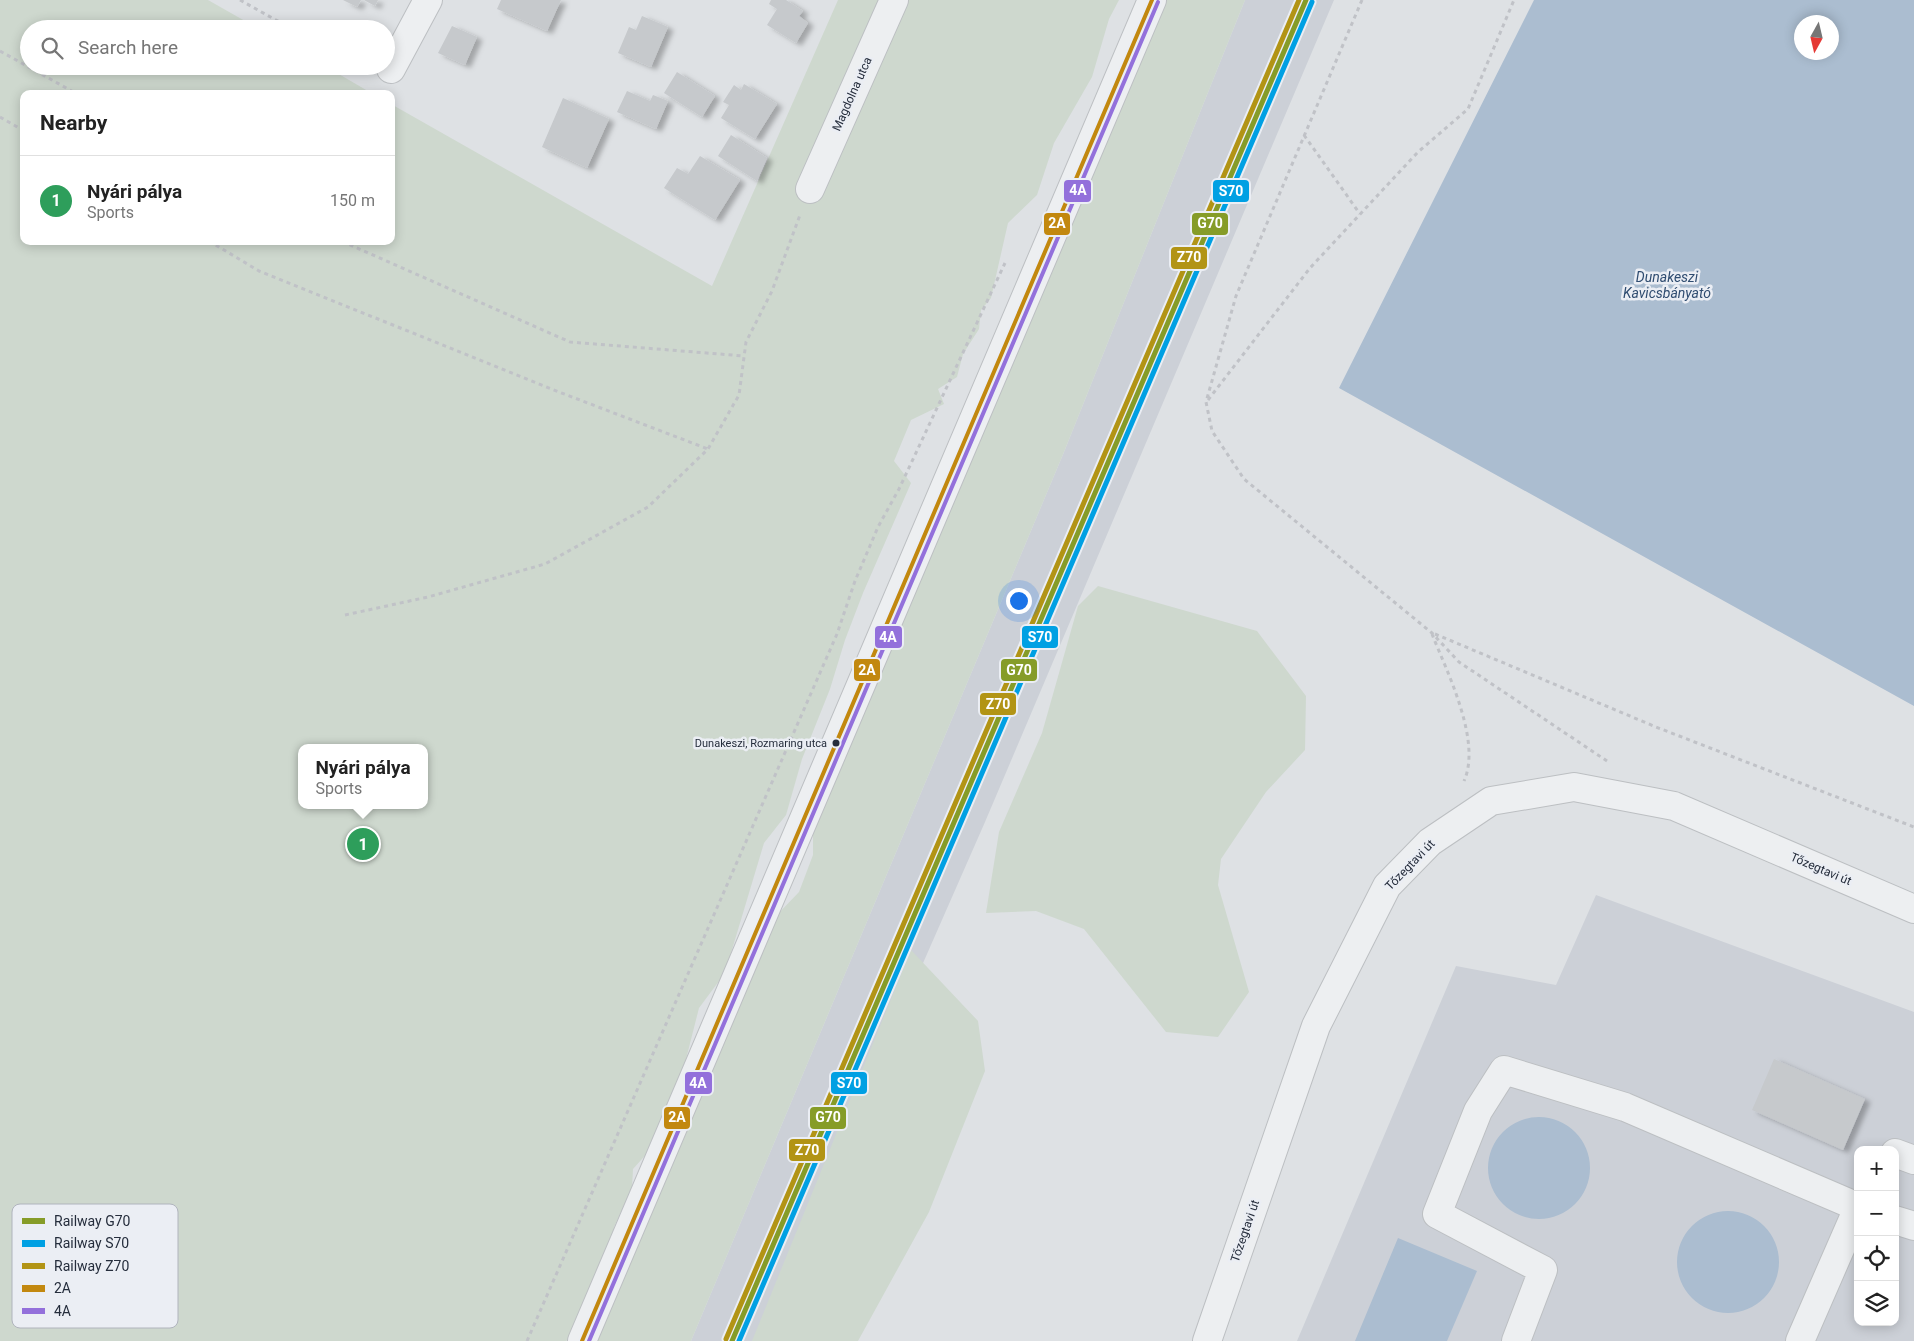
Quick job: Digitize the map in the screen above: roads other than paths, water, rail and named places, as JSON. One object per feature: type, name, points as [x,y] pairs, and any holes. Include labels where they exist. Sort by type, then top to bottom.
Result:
[{"type":"street","points":[[395,62],[428,0]]},
{"type":"street","name":"Magdolna utca","points":[[810,189],[894,0]]},
{"type":"street","points":[[582,1341],[1152,0]]},
{"type":"street","name":"Tőzegtavi út","points":[[1207,1341],[1316,1026],[1387,886],[1430,842],[1491,801],[1574,787],[1674,806],[1914,909]]},
{"type":"street","points":[[1516,1341],[1544,1270],[1437,1214],[1478,1111],[1504,1070],[1625,1107],[1854,1205]]},
{"type":"street","points":[[1899,1154],[1914,1160]]},
{"type":"street","points":[[1800,1341],[1854,1216]]},
{"type":"street","points":[[1899,1221],[1914,1226]]},
{"type":"water","name":"Dunakeszi Kavicsbányató","points":[[1534,0],[1914,0],[1914,706],[1339,388]]},
{"type":"water","points":[[1539,1117],[1558,1121],[1575,1132],[1586,1149],[1590,1168],[1586,1187],[1575,1204],[1558,1215],[1539,1219],[1520,1215],[1503,1204],[1492,1187],[1488,1168],[1492,1149],[1503,1132],[1520,1121]]},
{"type":"water","points":[[1728,1211],[1747,1215],[1764,1226],[1775,1243],[1779,1262],[1775,1281],[1764,1298],[1747,1309],[1728,1313],[1709,1309],[1692,1298],[1681,1281],[1677,1262],[1681,1243],[1692,1226],[1709,1215]]},
{"type":"water","points":[[1398,1238],[1477,1271],[1447,1341],[1355,1341]]},
{"type":"rail line","name":"Z70","points":[[726,1339],[1299,0]]},
{"type":"rail line","name":"G70","points":[[732,1341],[1306,0]]},
{"type":"rail line","name":"S70","points":[[739,1341],[1312,2]]},
{"type":"place","name":"Dunakeszi, Rozmaring utca","points":[[836,743]]},
{"type":"place","name":"Nyári pálya","points":[[363,844]]}]
